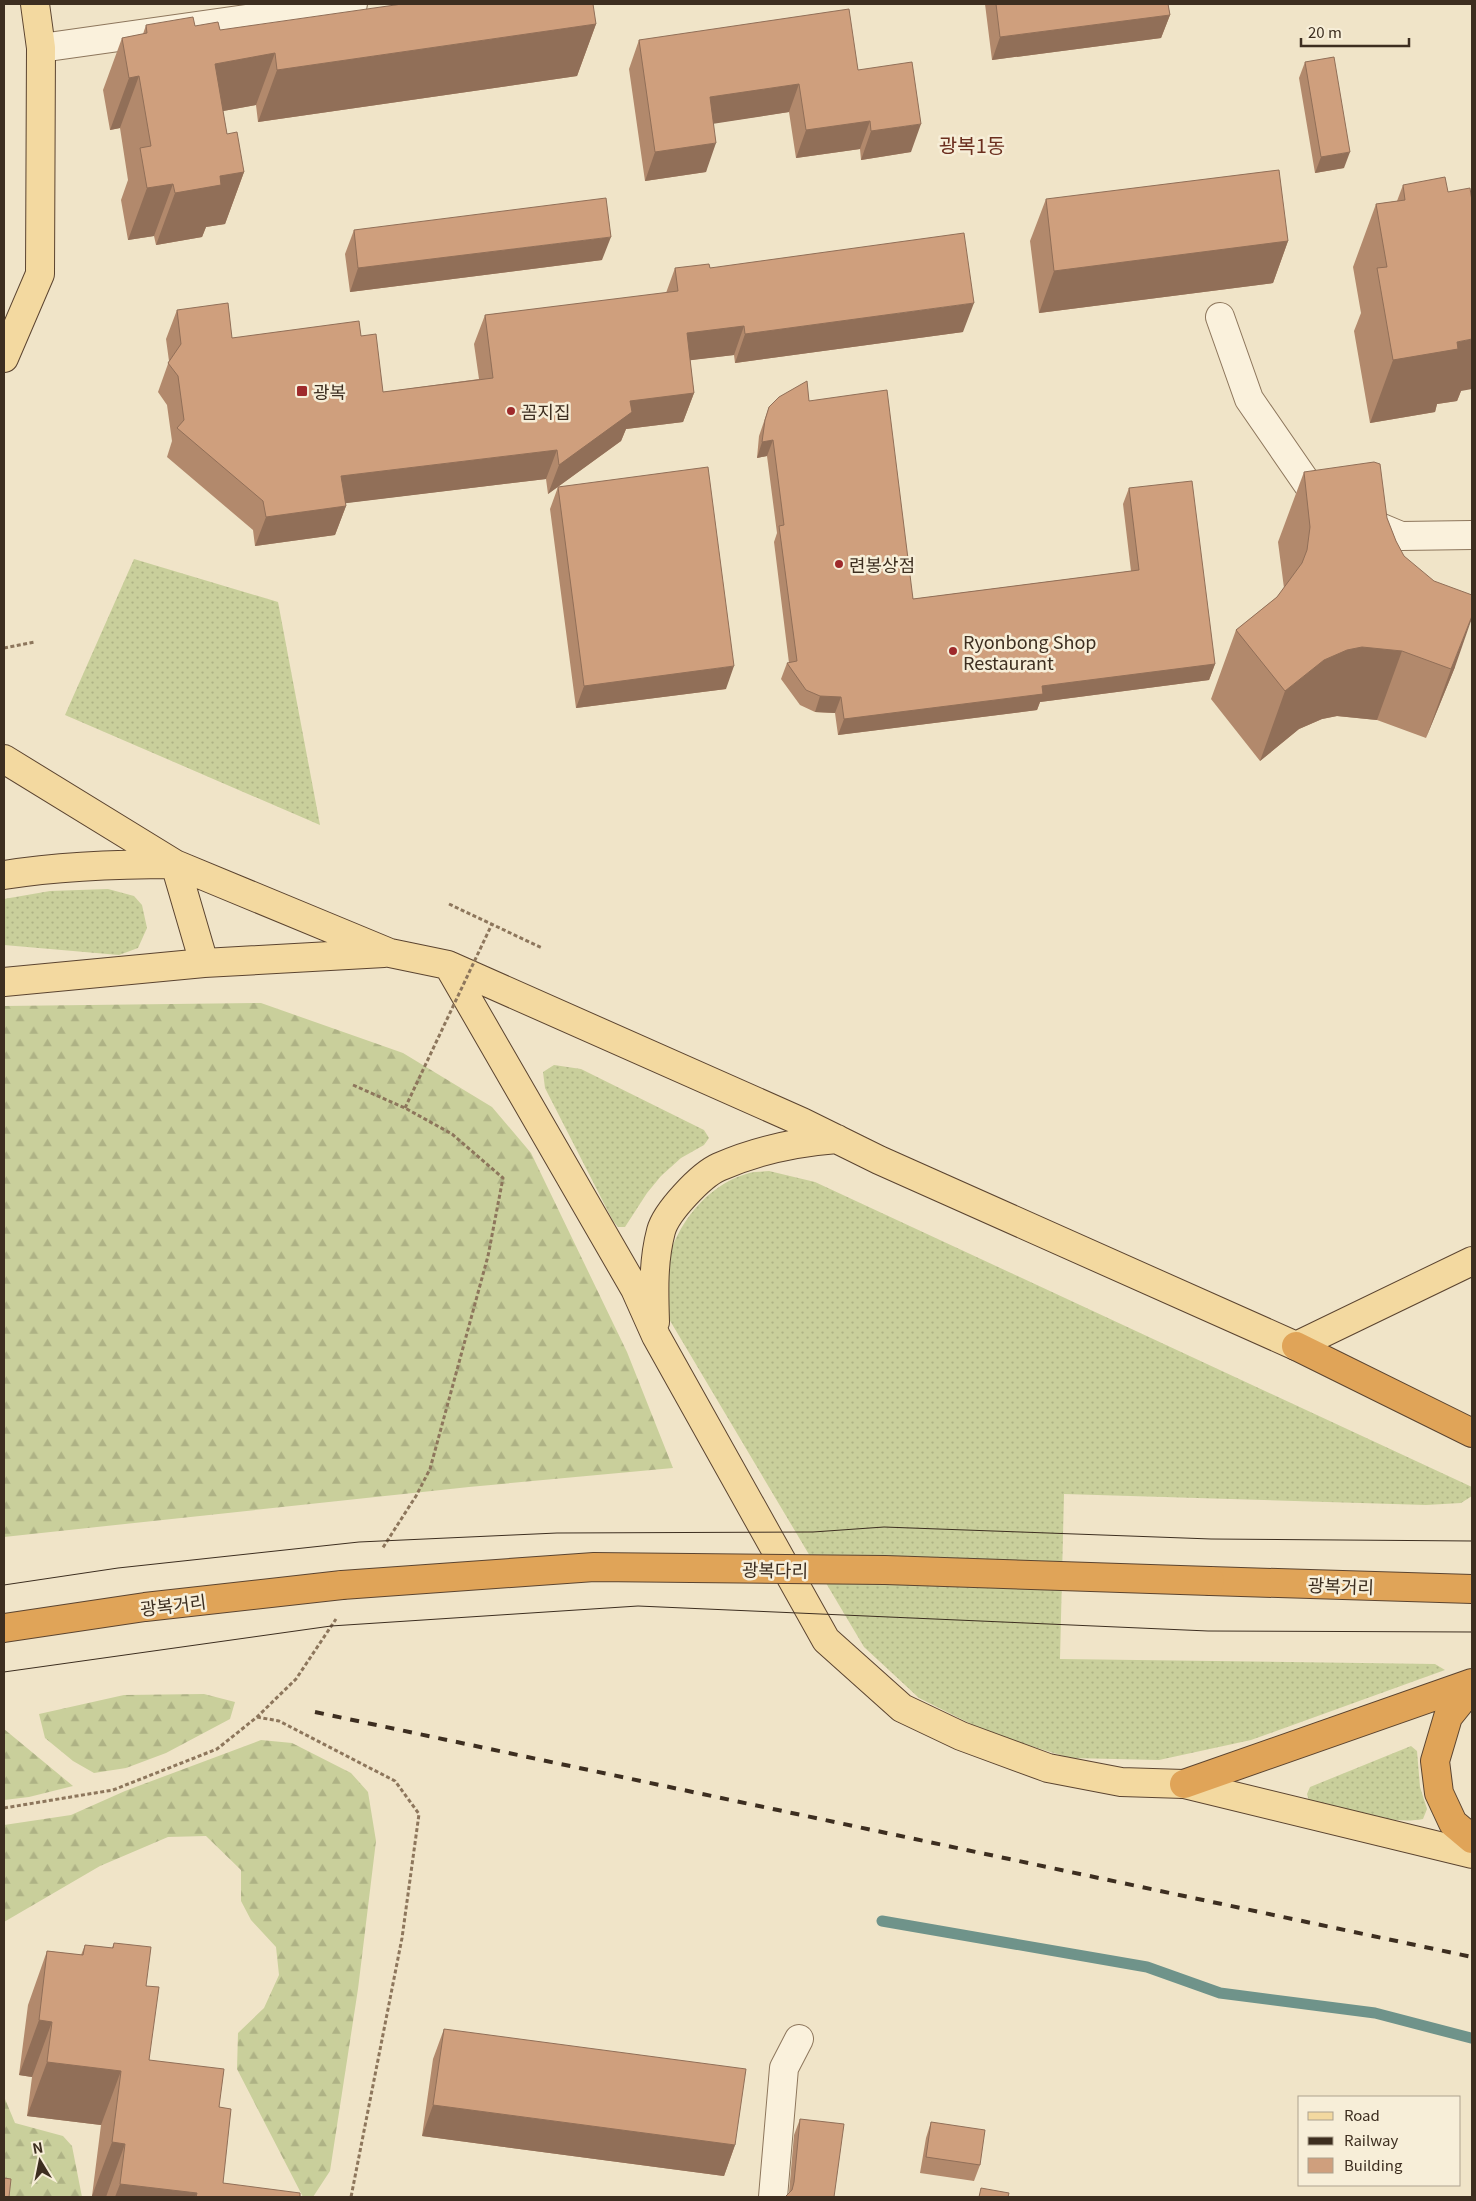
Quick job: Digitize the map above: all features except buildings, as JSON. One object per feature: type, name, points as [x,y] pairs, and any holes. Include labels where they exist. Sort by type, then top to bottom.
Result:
[{"type":"highway","points":[[1296,1346],[1472,1433]]},
{"type":"highway","name":"광복다리","points":[[342,1585],[594,1567],[885,1570],[1210,1581]]},
{"type":"highway","name":"광복거리","points":[[1210,1581],[1472,1589]]},
{"type":"highway","name":"광복거리","points":[[4,1628],[145,1607],[342,1585]]},
{"type":"highway","points":[[1184,1784],[1472,1685]]},
{"type":"highway","points":[[1472,1685],[1448,1717],[1435,1760],[1439,1793],[1453,1823],[1472,1839]]},
{"type":"main road","points":[[4,358],[40,274],[40,48],[35,4]]},
{"type":"main road","points":[[4,759],[175,864],[390,952],[448,965],[839,1139],[880,1160],[1296,1346],[1472,1261]]},
{"type":"main road","points":[[4,876],[50,868],[119,864],[175,864]]},
{"type":"main road","points":[[175,864],[204,963]]},
{"type":"main road","points":[[4,982],[204,963],[390,952]]},
{"type":"main road","points":[[448,965],[635,1288],[656,1336],[732,1476],[826,1640],[902,1708],[962,1736],[1048,1768],[1121,1782],[1184,1784],[1472,1854]]},
{"type":"main road","points":[[656,1336],[654,1272],[661,1229],[679,1200],[717,1168],[802,1142],[839,1139]]},
{"type":"lane","points":[[40,48],[353,4]]},
{"type":"lane","points":[[1220,317],[1249,399],[1320,502],[1401,536],[1472,535]]},
{"type":"lane","points":[[773,2197],[784,2068],[799,2039]]},
{"type":"path","points":[[4,648],[35,642]]},
{"type":"path","points":[[449,904],[542,948]]},
{"type":"path","points":[[404,1108],[492,924]]},
{"type":"path","points":[[352,1085],[404,1108],[452,1134],[503,1178],[488,1256],[430,1469],[416,1496],[378,1554]]},
{"type":"path","points":[[4,1808],[113,1790],[218,1749],[257,1718],[296,1679],[340,1612]]},
{"type":"path","points":[[257,1718],[279,1721],[395,1781],[419,1814],[402,1938],[351,2197]]},
{"type":"green space","points":[[134,559],[278,602],[320,825],[65,715]]},
{"type":"green space","points":[[108,889],[134,896],[142,905],[147,928],[138,948],[119,955],[4,945],[4,899],[50,891]]},
{"type":"green space","points":[[261,1003],[403,1053],[492,1107],[531,1153],[627,1352],[673,1468],[469,1487],[4,1537],[4,1006]]},
{"type":"green space","points":[[554,1065],[581,1069],[704,1130],[709,1138],[704,1145],[681,1158],[661,1176],[647,1193],[625,1227],[618,1227],[613,1221],[545,1088],[543,1072]]},
{"type":"green space","points":[[769,1171],[815,1182],[1472,1487],[1472,1496],[1461,1503],[1426,1505],[1064,1494],[1060,1659],[1435,1664],[1445,1670],[1251,1740],[1159,1760],[1070,1758],[991,1734],[919,1698],[864,1647],[669,1319],[666,1271],[671,1250],[685,1222],[706,1197],[718,1187],[732,1179],[749,1173]]},
{"type":"green space","points":[[204,1694],[235,1702],[230,1719],[166,1753],[126,1768],[94,1773],[73,1761],[45,1738],[39,1714],[124,1695]]},
{"type":"green space","points":[[4,1729],[73,1786],[29,1797],[4,1800]]},
{"type":"green space","points":[[261,1740],[292,1743],[351,1773],[368,1792],[376,1841],[358,1989],[330,2171],[313,2197],[303,2197],[237,2069],[238,2033],[264,2008],[279,1975],[276,1947],[251,1920],[241,1901],[241,1870],[206,1836],[168,1837],[100,1866],[4,1922],[4,1825],[71,1815],[125,1791]]},
{"type":"green space","points":[[1411,1746],[1417,1751],[1420,1787],[1427,1809],[1423,1819],[1398,1820],[1370,1817],[1316,1806],[1309,1801],[1307,1794],[1310,1787]]},
{"type":"green space","points":[[4,2077],[5,2099],[15,2123],[63,2136],[72,2146],[82,2197],[4,2197]]},
{"type":"waterway","points":[[882,1921],[1147,1967],[1220,1993],[1375,2013],[1471,2038]]},
{"type":"tram line","points":[[4,1585],[118,1568],[359,1542],[557,1533],[813,1532],[884,1527],[1211,1539],[1472,1541]]},
{"type":"tram line","points":[[4,1672],[331,1626],[638,1606],[1208,1631],[1472,1632]]},
{"type":"railway","points":[[315,1712],[1472,1957]]},
{"type":"place","name":"광복","points":[[302,391]]},
{"type":"place","name":"꼼지집","points":[[511,411]]},
{"type":"place","name":"련봉상점","points":[[839,564]]},
{"type":"place","name":"Ryonbong Shop Restaurant","points":[[953,651]]},
{"type":"district","name":"광복1동","points":[[972,144]]}]
